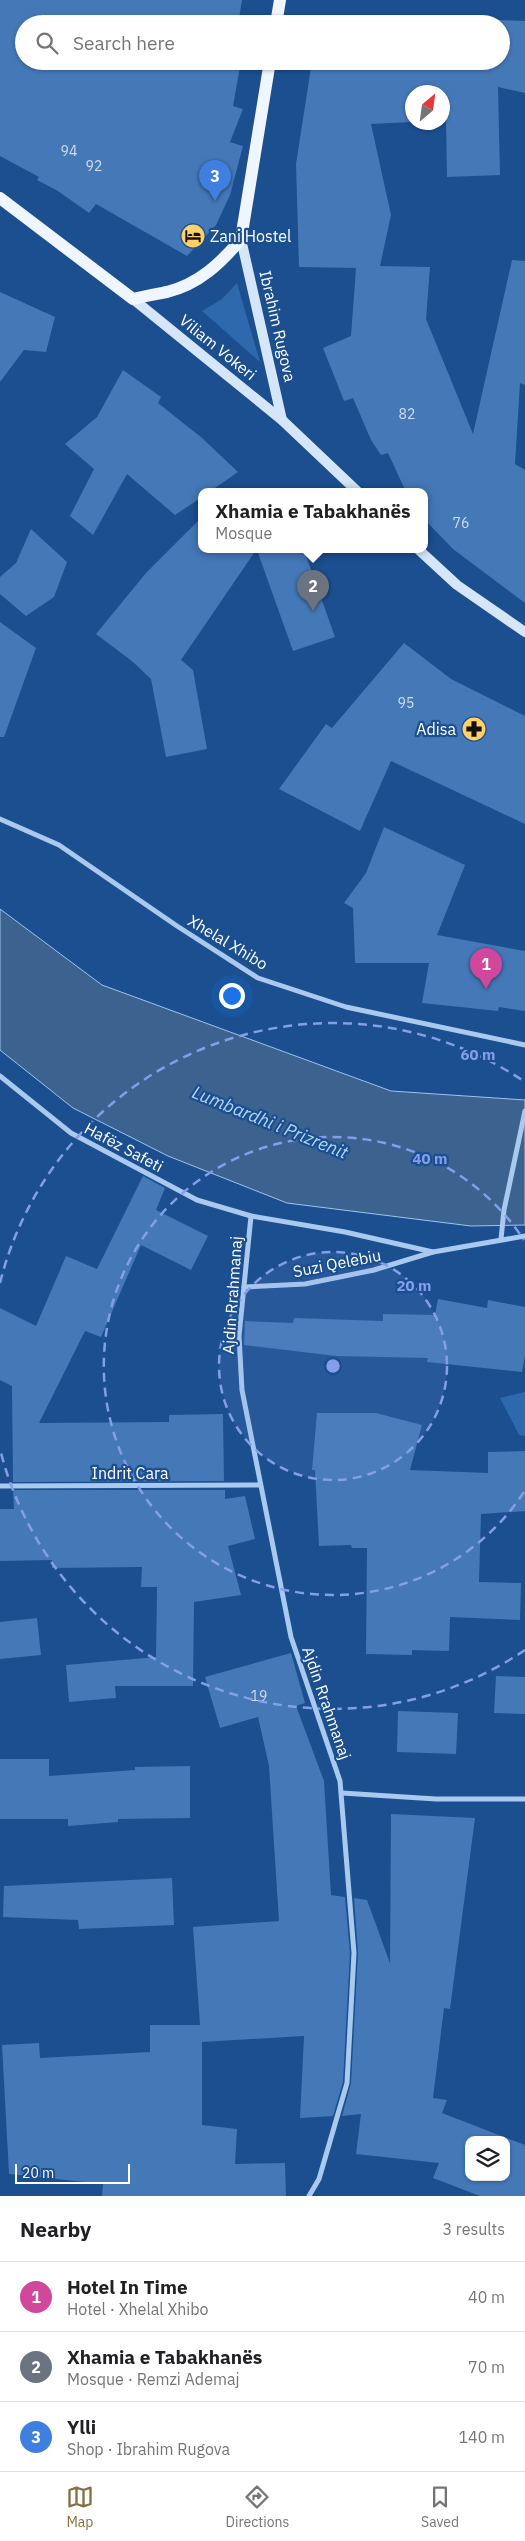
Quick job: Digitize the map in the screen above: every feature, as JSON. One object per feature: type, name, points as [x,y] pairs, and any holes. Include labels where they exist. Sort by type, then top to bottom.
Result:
[{"type":"main road","points":[[278,15],[280,0]]},
{"type":"main road","name":"Ibrahim Rugova","points":[[269,70],[241,239],[282,420]]},
{"type":"main road","name":"Viliam Vokeri","points":[[0,198],[133,299],[282,420],[354,488]]},
{"type":"main road","name":"Viliam Vokeri","points":[[133,299],[168,292],[197,281],[225,258],[241,239]]},
{"type":"main road","points":[[422,553],[457,585],[525,632]]},
{"type":"street","name":"Xhelal Xhibo","points":[[0,819],[59,845],[177,926],[258,978],[346,1007],[525,1045]]},
{"type":"street","name":"Hafëz Safeti","points":[[0,1076],[71,1133],[198,1200],[251,1216]]},
{"type":"street","points":[[502,1239],[504,1210],[525,1111]]},
{"type":"street","name":"Suzi Qelebiu","points":[[251,1216],[345,1232],[433,1252]]},
{"type":"street","name":"Ajdin Rrahmanaj","points":[[251,1216],[239,1336],[242,1390],[259,1485],[291,1637],[340,1781],[354,1953],[347,2083],[319,2179],[309,2196]]},
{"type":"street","name":"Suzi Qelebiu","points":[[244,1287],[305,1284],[374,1270],[433,1252],[525,1236]]},
{"type":"street","name":"Indrit Cara","points":[[0,1486],[259,1485]]},
{"type":"street","points":[[342,1793],[436,1799],[525,1799]]},
{"type":"shaded area","points":[[237,283],[260,362],[202,311],[222,299]]},
{"type":"shaded area","points":[[525,1392],[525,1436],[519,1435],[500,1398]]},
{"type":"water","name":"Lumbardhi i Prizrenit","points":[[0,909],[102,985],[391,1091],[525,1100],[525,1225],[471,1226],[287,1203],[168,1156],[73,1108],[0,1050]]},
{"type":"building","points":[[0,0],[242,0],[240,15],[15,15],[15,70],[239,70],[233,106],[243,109],[230,142],[243,146],[230,195],[216,225],[187,256],[96,204],[89,213],[58,191],[37,180],[39,177],[0,156]]},
{"type":"building","points":[[510,20],[525,21],[525,93],[498,87],[500,175],[447,177],[446,130],[450,130],[450,85],[405,85],[405,122],[371,124],[391,215],[380,266],[430,267],[426,319],[473,434],[512,260],[525,261],[525,385],[520,383],[515,464],[525,470],[525,603],[453,549],[428,523],[428,488],[404,488],[388,453],[381,455],[371,440],[353,398],[344,401],[323,348],[351,336],[356,268],[299,267],[296,164],[311,70],[510,70]]},
{"type":"building","points":[[0,292],[55,317],[46,352],[24,350],[0,382]]},
{"type":"building","points":[[123,370],[161,397],[158,403],[202,438],[238,472],[215,488],[198,488],[198,500],[175,515],[127,474],[93,535],[70,516],[94,469],[65,444],[97,417]]},
{"type":"building","points":[[198,521],[198,553],[254,553],[181,660],[193,670],[207,749],[166,757],[151,679],[133,662],[96,634],[146,573]]},
{"type":"building","points":[[31,529],[67,562],[54,597],[26,616],[0,594],[0,577],[16,563]]},
{"type":"building","points":[[258,553],[305,553],[335,637],[293,651]]},
{"type":"building","points":[[0,622],[36,648],[4,737],[0,737]]},
{"type":"building","points":[[404,643],[451,679],[525,716],[525,824],[391,761],[360,831],[279,789],[326,724],[332,728]]},
{"type":"building","points":[[384,827],[465,865],[437,935],[525,951],[525,1011],[499,1007],[498,1011],[422,1003],[429,963],[355,963],[353,908],[344,903],[366,873]]},
{"type":"building","points":[[143,1176],[165,1188],[156,1210],[208,1236],[191,1270],[141,1245],[101,1337],[85,1331],[39,1423],[169,1422],[169,1415],[223,1414],[224,1481],[13,1482],[12,1386],[0,1380],[0,1308],[36,1326],[66,1256],[97,1269]]},
{"type":"building","points":[[438,1299],[487,1308],[488,1300],[525,1307],[525,1355],[522,1372],[427,1362],[428,1358],[336,1356],[244,1345],[245,1321],[293,1323],[294,1318],[383,1321],[383,1314],[435,1315]]},
{"type":"building","points":[[227,1320],[236,1321],[235,1344],[225,1343]]},
{"type":"building","points":[[317,1413],[376,1413],[422,1425],[410,1470],[488,1473],[488,1452],[525,1451],[525,1511],[481,1514],[479,1582],[521,1583],[520,1620],[450,1617],[449,1651],[412,1650],[412,1655],[366,1654],[367,1548],[352,1548],[351,1545],[319,1546],[315,1470],[312,1470]]},
{"type":"building","points":[[13,1490],[225,1490],[225,1499],[245,1496],[255,1539],[228,1546],[241,1595],[194,1602],[193,1686],[115,1686],[116,1698],[69,1702],[66,1665],[156,1657],[157,1587],[141,1587],[142,1567],[52,1568],[52,1560],[0,1561],[0,1509],[14,1509]]},
{"type":"building","points":[[37,1618],[41,1655],[0,1659],[0,1622]]},
{"type":"building","points":[[291,1653],[305,1703],[296,1706],[324,1781],[331,1895],[345,1897],[350,1953],[343,2082],[333,2116],[300,2118],[304,2036],[202,2042],[202,2125],[237,2129],[235,2164],[285,2163],[286,2196],[102,2196],[103,2184],[9,2174],[2,2045],[39,2043],[40,2058],[150,2052],[150,2025],[200,2025],[193,1927],[279,1921],[269,1766],[258,1717],[220,1728],[205,1677]]},
{"type":"building","points":[[496,1676],[525,1677],[525,1714],[494,1713]]},
{"type":"building","points":[[398,1711],[458,1713],[456,1754],[397,1752]]},
{"type":"building","points":[[0,1759],[49,1759],[49,1776],[135,1770],[135,1767],[190,1766],[190,1818],[118,1819],[118,1822],[68,1826],[68,1819],[0,1819]]},
{"type":"building","points":[[391,1814],[475,1818],[450,2009],[444,2008],[433,2098],[447,2100],[442,2113],[502,2136],[465,2136],[465,2181],[510,2181],[510,2139],[525,2145],[525,2196],[480,2196],[433,2178],[439,2163],[356,2154],[361,2114],[342,2116],[351,2083],[358,1953],[354,1898],[367,1900],[390,1963]]},
{"type":"building","points":[[172,1878],[174,1925],[79,1929],[78,1920],[3,1917],[4,1886]]},
{"type":"place","name":"Ylli","points":[[215,201]]},
{"type":"place","name":"Zani Hostel","points":[[193,236]]},
{"type":"place","name":"Xhamia e Tabakhanës","points":[[313,611]]},
{"type":"place","name":"Adisa","points":[[474,729]]},
{"type":"place","name":"Hotel In Time","points":[[486,989]]}]
